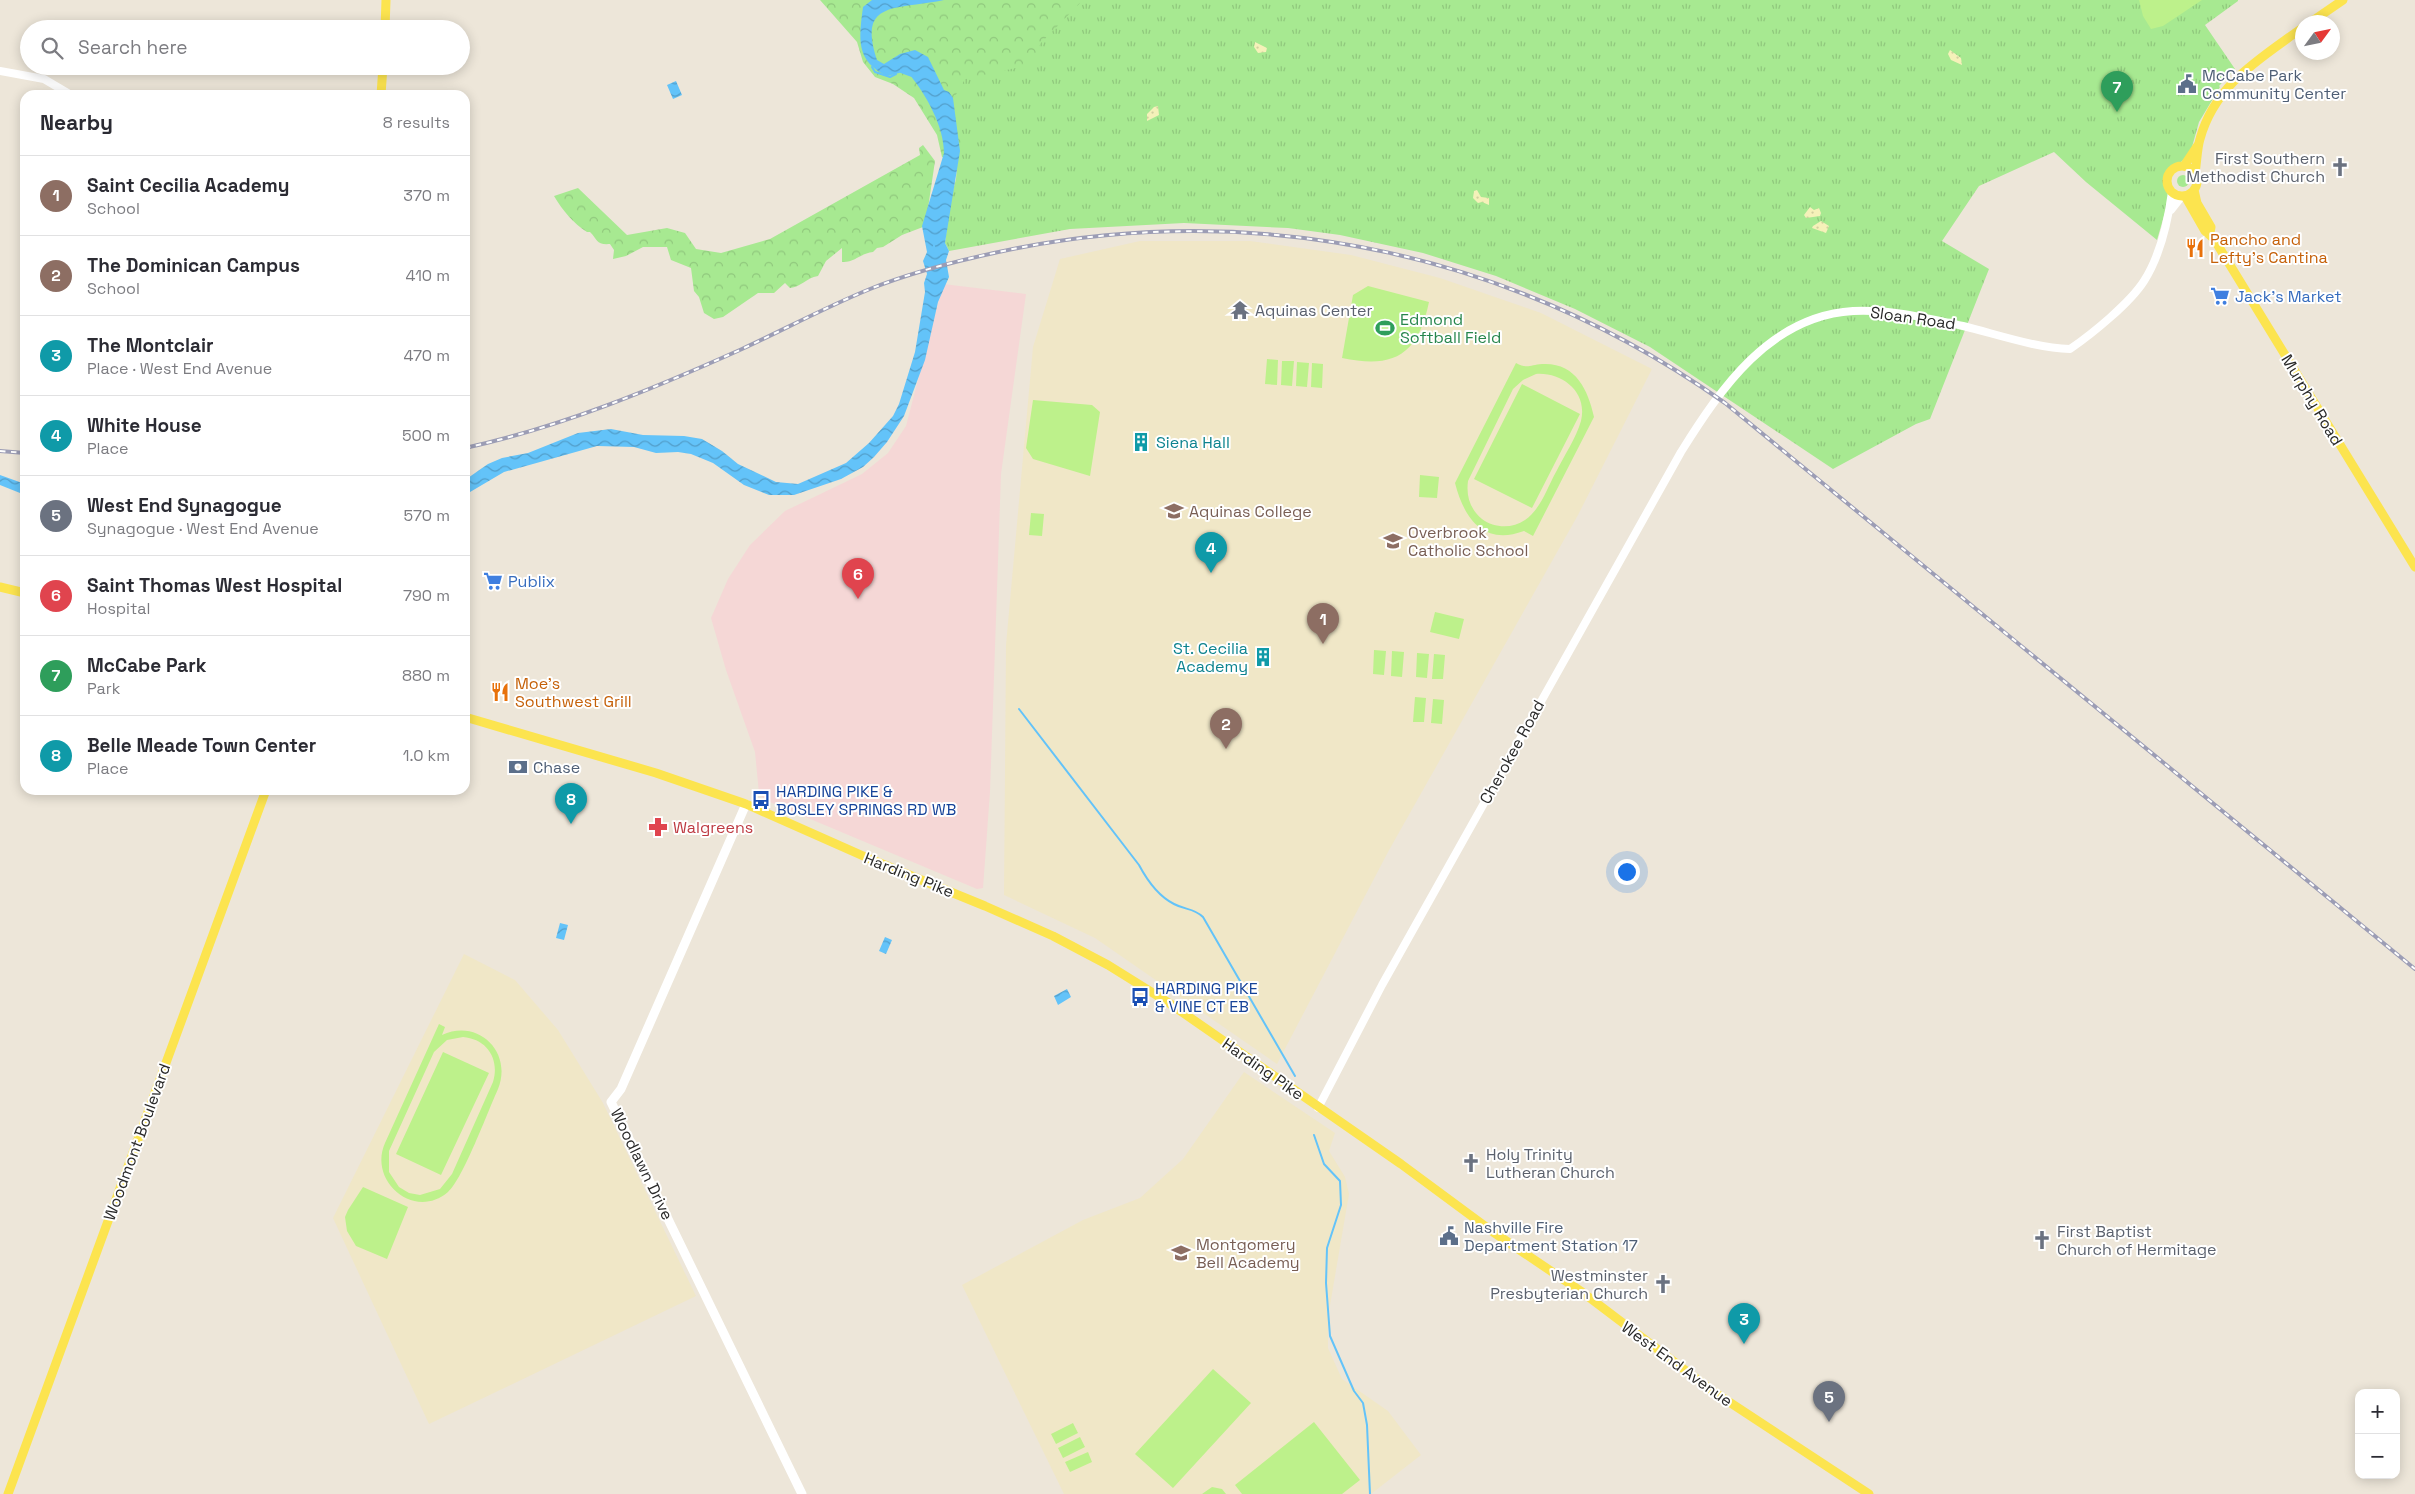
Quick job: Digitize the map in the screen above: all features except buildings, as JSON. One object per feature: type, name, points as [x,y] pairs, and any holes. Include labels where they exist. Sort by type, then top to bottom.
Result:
[{"type":"main road","points":[[385,20],[386,0]]},
{"type":"main road","points":[[2320,15],[2342,0]]},
{"type":"main road","points":[[2184,166],[2198,145],[2209,114],[2226,87],[2243,71],[2295,33]]},
{"type":"main road","points":[[381,90],[382,75]]},
{"type":"main road","points":[[2195,173],[2184,166],[2176,167],[2169,174],[2167,184],[2172,192],[2184,196],[2194,190],[2197,180],[2195,173],[2199,153],[2198,145]]},
{"type":"main road","name":"Murphy Road","points":[[2194,190],[2197,203],[2211,227],[2210,233]]},
{"type":"main road","name":"Murphy Road","points":[[2184,196],[2205,230],[2210,233],[2415,567]]},
{"type":"main road","points":[[0,587],[20,592]]},
{"type":"main road","name":"Harding Pike","points":[[470,718],[654,773],[746,804],[870,859],[1053,936],[1108,965],[1169,1004],[1318,1108]]},
{"type":"main road","name":"Woodmont Boulevard","points":[[8,1494],[264,795]]},
{"type":"main road","name":"Woodlawn Drive","points":[[746,804],[621,1089],[611,1102],[802,1494]]},
{"type":"main road","name":"West End Avenue","points":[[1318,1108],[1582,1292],[1714,1392],[1869,1494]]},
{"type":"street","points":[[0,71],[20,75]]},
{"type":"street","points":[[22,75],[44,79],[63,90]]},
{"type":"street","points":[[2170,212],[2172,192]]},
{"type":"street","points":[[2170,212],[2184,196]]},
{"type":"street","name":"Sloan Road","points":[[1715,402],[1738,372],[1772,341],[1804,322],[1844,312],[1879,312],[1922,317],[2070,350],[2131,297],[2143,282],[2152,267],[2170,212]]},
{"type":"street","name":"Cherokee Road","points":[[1318,1108],[1382,986],[1647,513],[1686,444],[1715,402]]},
{"type":"shaded area","points":[[1140,241],[1250,241],[1351,255],[1440,278],[1541,313],[1652,369],[1578,515],[1388,852],[1277,1064],[1095,938],[1004,895],[1006,645],[1033,347],[1060,259]]},
{"type":"shaded area","points":[[943,284],[1026,294],[1001,474],[990,792],[983,888],[977,889],[765,800],[759,793],[755,752],[726,670],[711,618],[728,579],[750,545],[785,511],[862,474],[888,453],[906,426]]},
{"type":"shaded area","points":[[464,954],[515,980],[558,1030],[603,1103],[696,1296],[429,1424],[333,1218]]},
{"type":"shaded area","name":"Montgomery Bell Academy","points":[[1244,1072],[1335,1133],[1329,1151],[1345,1177],[1349,1194],[1328,1317],[1328,1348],[1342,1379],[1388,1411],[1421,1455],[1371,1494],[1064,1494],[962,1285],[1083,1220],[1140,1198],[1183,1159]]},
{"type":"green space","points":[[820,0],[1083,0],[1039,45],[1039,63],[965,79],[950,105],[961,137],[958,161],[942,157],[937,135],[914,98],[893,84],[875,77],[863,62],[857,42]]},
{"type":"green space","points":[[944,0],[2238,1],[2205,25],[2235,69],[2219,86],[2199,122],[2190,154],[2172,170],[2168,202],[2157,240],[2086,182],[2054,152],[1979,186],[1942,241],[1989,269],[1930,419],[1916,424],[1833,469],[1650,347],[1575,309],[1496,276],[1423,253],[1340,235],[1288,228],[1184,223],[1070,229],[949,251],[945,243],[950,202],[956,179],[959,139],[954,115]]},
{"type":"green space","points":[[2139,0],[2202,0],[2163,26],[2151,29],[2143,16]]},
{"type":"green space","points":[[923,145],[935,161],[927,215],[923,227],[902,235],[873,252],[850,261],[842,262],[842,248],[826,261],[818,276],[790,288],[785,283],[774,293],[758,293],[723,317],[714,319],[704,313],[699,297],[694,291],[691,268],[671,260],[667,247],[643,247],[626,256],[613,259],[614,250],[610,244],[600,243],[590,232],[577,225],[554,196],[578,188],[627,235],[667,228],[685,233],[696,249],[721,253],[770,239],[920,155],[919,148]]},
{"type":"green space","points":[[2181,175],[2185,175],[2189,181],[2185,187],[2181,187],[2177,183],[2177,179]]},
{"type":"green space","name":"Edmond Softball Field","points":[[1368,286],[1429,302],[1424,320],[1418,335],[1401,354],[1389,359],[1376,361],[1342,358],[1353,295]]},
{"type":"green space","points":[[1267,359],[1278,360],[1277,385],[1265,384]]},
{"type":"green space","points":[[1282,361],[1294,361],[1292,386],[1281,385]]},
{"type":"green space","points":[[1297,362],[1309,363],[1307,387],[1296,386]]},
{"type":"green space","points":[[1312,363],[1323,364],[1322,388],[1311,387]]},
{"type":"green space","points":[[1516,363],[1526,366],[1553,365],[1563,368],[1578,379],[1584,387],[1594,417],[1533,536],[1524,531],[1510,535],[1497,535],[1487,532],[1478,526],[1470,518],[1464,507],[1455,483]],"holes":[[[1536,374],[1546,374],[1564,380],[1577,393],[1581,401],[1581,421],[1573,440],[1535,510],[1520,523],[1509,526],[1497,526],[1482,519],[1472,507],[1468,497],[1468,481],[1513,389],[1523,380]]]},
{"type":"green space","points":[[1522,384],[1580,414],[1532,508],[1474,479]]},
{"type":"green space","points":[[1033,400],[1092,405],[1100,412],[1090,476],[1033,459],[1026,448]]},
{"type":"green space","points":[[1420,475],[1439,477],[1437,498],[1419,497]]},
{"type":"green space","points":[[1031,513],[1044,514],[1042,536],[1029,535]]},
{"type":"green space","points":[[1435,612],[1464,619],[1459,639],[1430,632]]},
{"type":"green space","points":[[1374,650],[1386,651],[1384,675],[1373,674]]},
{"type":"green space","points":[[1392,651],[1404,652],[1402,677],[1391,676]]},
{"type":"green space","points":[[1417,653],[1429,654],[1427,678],[1416,677]]},
{"type":"green space","points":[[1434,654],[1445,655],[1443,679],[1432,679]]},
{"type":"green space","points":[[1415,697],[1426,698],[1424,722],[1413,722]]},
{"type":"green space","points":[[1433,699],[1444,700],[1442,724],[1431,723]]},
{"type":"green space","points":[[439,1024],[445,1027],[442,1035],[455,1031],[468,1031],[479,1035],[489,1042],[496,1051],[501,1063],[498,1089],[461,1174],[448,1192],[435,1200],[421,1202],[397,1193],[388,1183],[383,1171],[381,1157],[385,1143]],"holes":[[[463,1037],[485,1046],[490,1052],[495,1066],[493,1082],[452,1174],[440,1189],[420,1195],[409,1193],[399,1187],[389,1172],[389,1151],[434,1052],[447,1040]]]},
{"type":"green space","points":[[443,1052],[489,1073],[441,1175],[396,1154]]},
{"type":"green space","points":[[363,1187],[408,1207],[387,1259],[356,1246],[347,1231],[345,1217]]},
{"type":"green space","points":[[1213,1369],[1251,1403],[1173,1488],[1135,1454]]},
{"type":"green space","points":[[1314,1422],[1360,1480],[1342,1494],[1242,1494],[1235,1485]]},
{"type":"green space","points":[[1073,1423],[1078,1433],[1056,1444],[1051,1434]]},
{"type":"green space","points":[[1080,1437],[1085,1447],[1063,1458],[1058,1448]]},
{"type":"green space","points":[[1088,1452],[1092,1462],[1070,1472],[1065,1462]]},
{"type":"green space","points":[[1212,1487],[1222,1489],[1226,1494],[1202,1494]]},
{"type":"sand","points":[[1255,42],[1267,48],[1266,52],[1258,53],[1254,47]]},
{"type":"sand","points":[[1950,50],[1961,58],[1962,65],[1951,60],[1948,54]]},
{"type":"sand","points":[[1158,106],[1159,115],[1147,121],[1147,114],[1154,107]]},
{"type":"sand","points":[[1477,190],[1481,197],[1489,198],[1489,205],[1482,202],[1478,203],[1473,198],[1474,191]]},
{"type":"sand","points":[[1810,207],[1814,210],[1819,208],[1820,216],[1806,218],[1804,215]]},
{"type":"sand","points":[[1821,221],[1829,226],[1826,233],[1812,228]]},
{"type":"water","points":[[872,0],[944,0],[885,11],[877,17],[872,27],[872,41],[877,60],[884,64],[900,54],[915,50],[928,57],[944,90],[949,92],[953,98],[960,151],[945,243],[949,251],[946,260],[949,277],[938,302],[925,360],[904,416],[887,442],[863,467],[841,479],[794,495],[769,495],[744,485],[713,463],[691,454],[678,452],[656,453],[634,447],[597,446],[504,472],[470,492],[470,477],[488,464],[502,458],[528,453],[578,433],[611,429],[643,435],[684,436],[702,439],[722,451],[738,464],[776,482],[798,484],[846,463],[869,443],[893,416],[899,404],[915,352],[925,292],[924,283],[927,274],[923,261],[927,252],[922,226],[944,153],[941,132],[933,111],[910,75],[903,72],[887,76],[877,70],[864,56],[860,38],[863,7]]},
{"type":"water","points":[[676,81],[682,95],[673,99],[667,85]]},
{"type":"water","points":[[0,475],[20,482],[20,493],[0,485]]},
{"type":"water","points":[[560,923],[568,925],[564,940],[556,938]]},
{"type":"water","points":[[885,937],[892,940],[886,954],[879,951]]},
{"type":"water","points":[[1067,989],[1071,997],[1058,1005],[1054,996]]},
{"type":"waterway","points":[[872,67],[875,72],[890,77],[896,74]]},
{"type":"waterway","points":[[901,72],[912,76]]},
{"type":"waterway","points":[[934,241],[934,252]]},
{"type":"waterway","points":[[1019,709],[1154,887],[1168,901],[1196,912],[1203,917],[1295,1076]]},
{"type":"waterway","points":[[1314,1135],[1324,1164],[1340,1181],[1341,1205],[1327,1248],[1326,1283],[1330,1336],[1354,1391],[1363,1403],[1367,1425],[1370,1494]]},
{"type":"railway","points":[[470,447],[536,429],[606,406],[742,349],[837,303],[888,282],[943,265],[999,252],[1112,235],[1205,231],[1297,237],[1387,252],[1476,277],[1562,310],[1645,352],[1725,403],[2415,969]]},
{"type":"railway","points":[[0,451],[20,453]]},
{"type":"place","name":"McCabe Park Community Center","points":[[2187,84]]},
{"type":"place","name":"McCabe Park","points":[[2117,112]]},
{"type":"place","name":"First Southern Methodist Church","points":[[2340,167]]},
{"type":"place","name":"Pancho and Lefty's Cantina","points":[[2195,248]]},
{"type":"place","name":"Jack's Market","points":[[2220,296]]},
{"type":"place","name":"Aquinas Center","points":[[1240,310]]},
{"type":"place","name":"Edmond Softball Field","points":[[1385,328]]},
{"type":"place","name":"Siena Hall","points":[[1141,442]]},
{"type":"place","name":"Aquinas College","points":[[1174,511]]},
{"type":"place","name":"Overbrook Catholic School","points":[[1393,541]]},
{"type":"place","name":"White House","points":[[1211,573]]},
{"type":"place","name":"Publix","points":[[493,581]]},
{"type":"place","name":"Saint Thomas West Hospital","points":[[858,599]]},
{"type":"place","name":"Saint Cecilia Academy","points":[[1323,644]]},
{"type":"place","name":"St. Cecilia Academy","points":[[1263,657]]},
{"type":"place","name":"Moe's Southwest Grill","points":[[500,692]]},
{"type":"place","name":"The Dominican Campus","points":[[1226,749]]},
{"type":"place","name":"Chase","points":[[518,767]]},
{"type":"place","name":"HARDING PIKE & BOSLEY SPRINGS RD WB","points":[[761,800]]},
{"type":"place","name":"Belle Meade Town Center","points":[[571,824]]},
{"type":"place","name":"Walgreens","points":[[658,827]]},
{"type":"place","name":"HARDING PIKE & VINE CT EB","points":[[1140,997]]},
{"type":"place","name":"Holy Trinity Lutheran Church","points":[[1471,1163]]},
{"type":"place","name":"Nashville Fire Department Station 17","points":[[1449,1236]]},
{"type":"place","name":"First Baptist Church of Hermitage","points":[[2042,1240]]},
{"type":"place","name":"Montgomery Bell Academy","points":[[1181,1253]]},
{"type":"place","name":"Westminster Presbyterian Church","points":[[1663,1284]]},
{"type":"place","name":"The Montclair","points":[[1744,1344]]},
{"type":"place","name":"West End Synagogue","points":[[1829,1422]]}]
